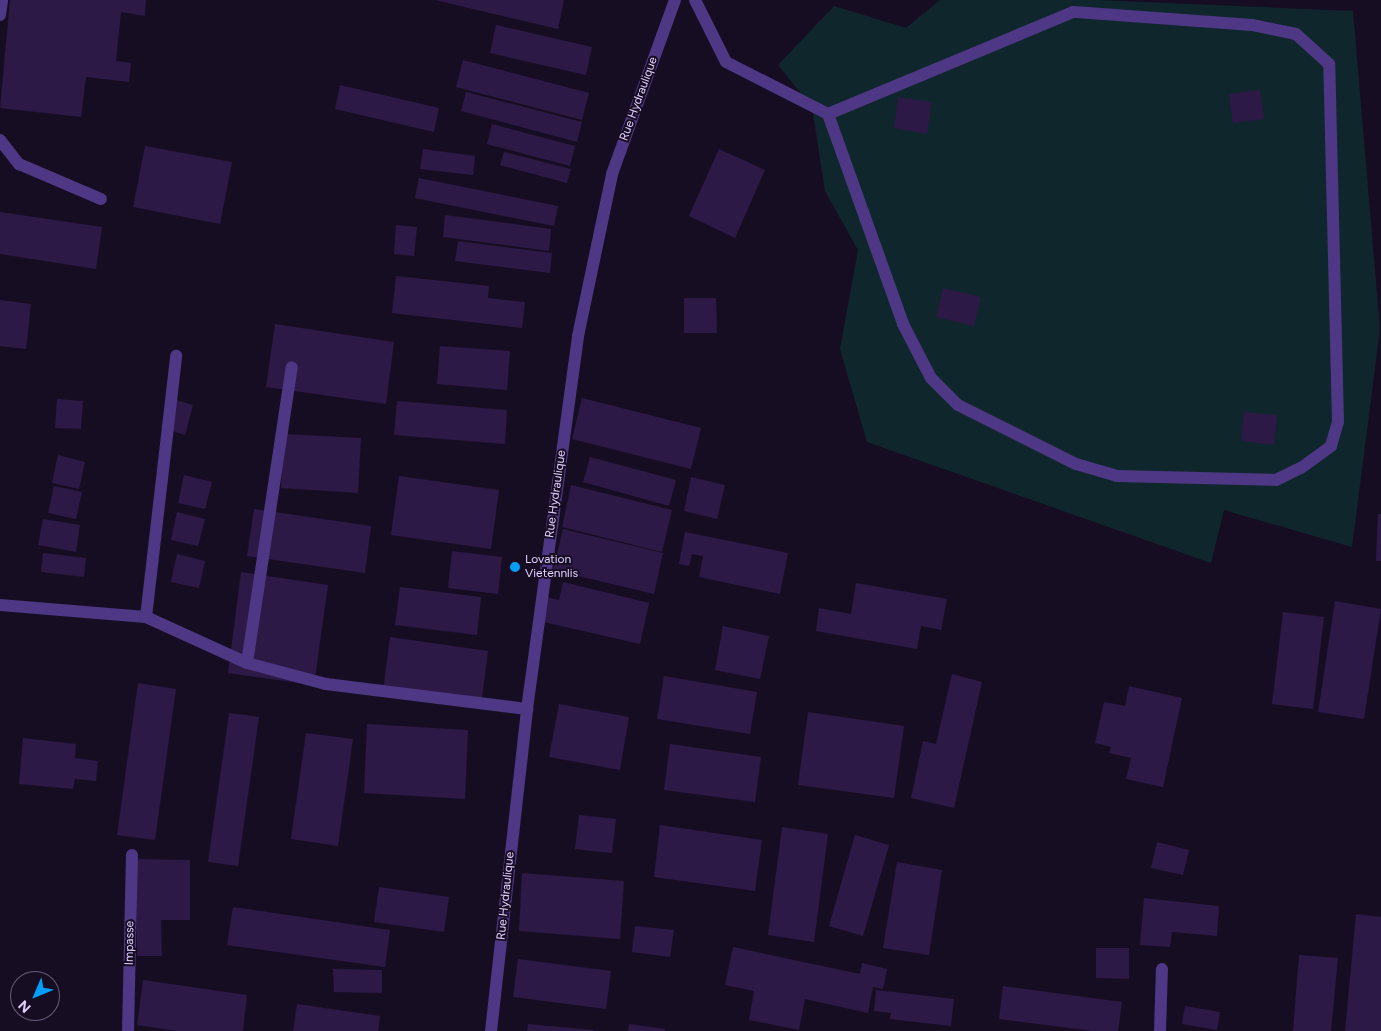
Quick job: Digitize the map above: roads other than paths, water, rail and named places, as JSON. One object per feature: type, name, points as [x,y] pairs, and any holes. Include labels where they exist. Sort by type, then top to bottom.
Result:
[{"type":"street","points":[[0,15],[2,0]]},
{"type":"street","name":"Rue Hydraulique","points":[[491,1031],[527,710],[578,336],[612,174],[675,0]]},
{"type":"street","points":[[695,0],[726,62],[828,114],[903,324],[931,378],[958,406],[1076,464],[1117,476],[1276,480],[1301,468],[1331,446],[1338,422],[1329,64],[1296,34],[1252,25],[1073,12],[828,114]]},
{"type":"street","points":[[0,140],[19,164],[101,199]]},
{"type":"street","points":[[146,617],[176,356]]},
{"type":"street","points":[[247,663],[292,366]]},
{"type":"street","points":[[0,606],[146,617],[247,663],[326,684],[527,710]]},
{"type":"street","name":"Impasse","points":[[128,1031],[132,855]]},
{"type":"street","points":[[1160,1031],[1162,969]]},
{"type":"place","name":"Lovation Vietennlis","points":[[515,567]]}]
